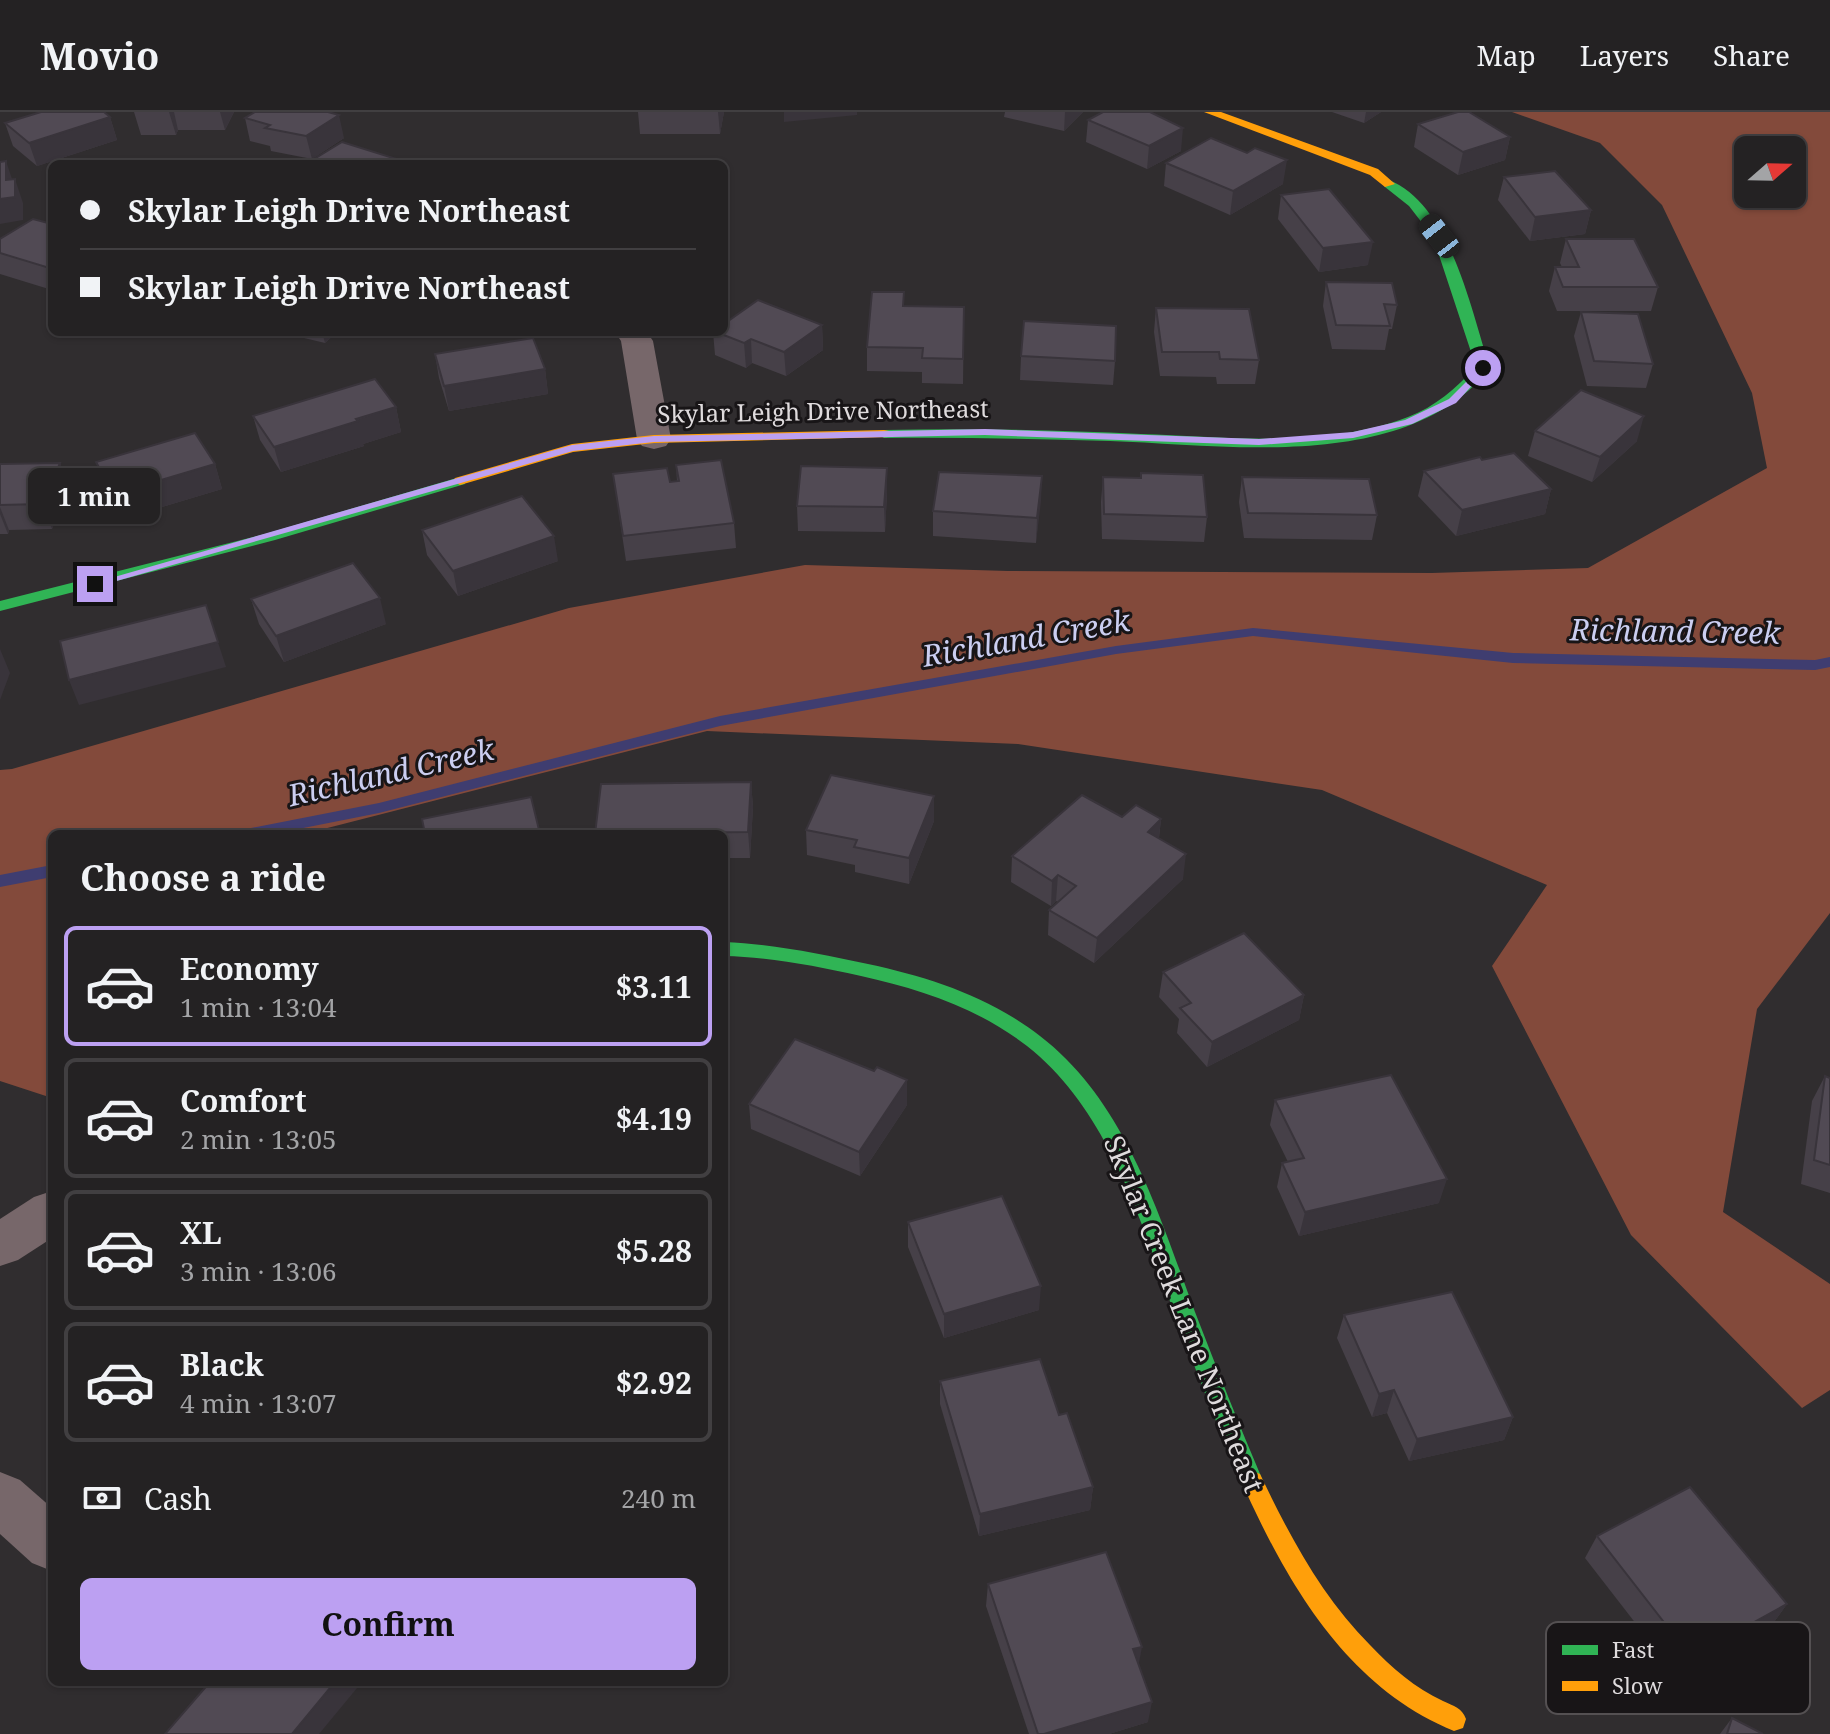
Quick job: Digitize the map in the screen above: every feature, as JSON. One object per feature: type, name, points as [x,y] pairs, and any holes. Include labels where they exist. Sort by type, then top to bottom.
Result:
[{"type":"street","name":"Skylar Leigh Drive Northeast","points":[[0,606],[270,537],[572,448],[654,439],[985,432],[1259,442],[1353,435],[1409,422],[1453,401],[1483,368],[1439,236],[1413,203],[1374,172],[1210,112]]},
{"type":"street","points":[[634,336],[654,439]]},
{"type":"street","name":"Skylar Creek Lane Northeast","points":[[728,949],[748,949],[920,983],[987,1011],[1038,1045],[1080,1085],[1121,1148],[1253,1489],[1330,1618],[1403,1691],[1454,1719]]},
{"type":"street","points":[[0,1245],[48,1215]]},
{"type":"street","points":[[0,1498],[48,1540]]},
{"type":"shaded area","points":[[1512,112],[1830,112],[1830,913],[1757,1009],[1723,1212],[1830,1284],[1830,1390],[1802,1408],[1631,1235],[1492,966],[1547,885],[1322,790],[1018,744],[707,731],[320,830],[48,830],[48,1097],[0,1081],[0,770],[569,608],[805,565],[1008,571],[1432,573],[1588,568],[1767,468],[1752,393],[1662,205],[1600,143]]},
{"type":"building","points":[[41,112],[104,112],[110,117],[29,143],[5,123]]},
{"type":"building","points":[[255,112],[328,112],[339,115],[306,136],[265,128],[270,125],[245,118]]},
{"type":"building","points":[[1103,112],[1150,112],[1183,128],[1149,146],[1088,120]]},
{"type":"building","points":[[1458,112],[1469,112],[1510,137],[1463,152],[1418,124]]},
{"type":"building","points":[[1211,138],[1247,153],[1255,148],[1287,160],[1233,191],[1166,163]]},
{"type":"building","points":[[342,142],[400,160],[313,160]]},
{"type":"building","points":[[6,161],[6,180],[15,179],[15,197],[0,199],[0,162]]},
{"type":"building","points":[[1555,171],[1591,210],[1535,217],[1504,177]]},
{"type":"building","points":[[1329,189],[1373,242],[1323,248],[1281,195]]},
{"type":"building","points":[[33,219],[48,223],[48,266],[0,253],[0,239]]},
{"type":"building","points":[[1566,239],[1634,239],[1658,287],[1563,287],[1555,267],[1579,267]]},
{"type":"building","points":[[1326,282],[1392,283],[1397,305],[1384,304],[1390,326],[1336,325]]},
{"type":"building","points":[[872,292],[904,292],[903,306],[964,307],[963,359],[922,358],[923,348],[867,347]]},
{"type":"building","points":[[758,300],[822,325],[784,352],[751,339],[744,343],[726,336],[728,321]]},
{"type":"building","points":[[1156,308],[1249,309],[1259,360],[1220,359],[1219,352],[1162,352]]},
{"type":"building","points":[[1581,312],[1638,314],[1653,364],[1594,361]]},
{"type":"building","points":[[1024,321],[1116,326],[1115,361],[1021,356]]},
{"type":"building","points":[[533,338],[545,369],[444,386],[435,354]]},
{"type":"building","points":[[375,379],[396,407],[274,447],[253,416]]},
{"type":"building","points":[[1581,390],[1644,416],[1600,457],[1535,431]]},
{"type":"building","points":[[195,433],[215,464],[114,494],[96,462]]},
{"type":"building","points":[[1514,453],[1551,489],[1462,510],[1424,471],[1480,457],[1482,460]]},
{"type":"building","points":[[721,460],[734,523],[623,536],[613,474],[667,468],[670,482],[679,481],[676,465]]},
{"type":"building","points":[[60,463],[43,504],[0,505],[0,464]]},
{"type":"building","points":[[801,466],[887,468],[884,507],[797,506]]},
{"type":"building","points":[[939,472],[1042,476],[1037,518],[933,511]]},
{"type":"building","points":[[1141,473],[1203,475],[1207,517],[1104,514],[1103,477],[1141,478]]},
{"type":"building","points":[[1242,477],[1369,479],[1377,515],[1248,513]]},
{"type":"building","points":[[522,496],[554,536],[453,571],[422,530]]},
{"type":"building","points":[[353,563],[380,598],[276,636],[251,599]]},
{"type":"building","points":[[206,605],[218,642],[69,680],[60,641]]},
{"type":"building","points":[[831,775],[934,796],[909,858],[854,847],[857,840],[806,830]]},
{"type":"building","points":[[751,782],[748,832],[595,830],[601,784]]},
{"type":"building","points":[[1082,795],[1122,817],[1136,805],[1161,819],[1148,832],[1186,854],[1097,938],[1049,910],[1076,886],[1058,875],[1052,881],[1012,856]]},
{"type":"building","points":[[531,797],[539,830],[424,830],[422,819]]},
{"type":"building","points":[[1244,933],[1304,995],[1212,1042],[1180,1008],[1191,1003],[1163,972]]},
{"type":"building","points":[[795,1039],[874,1071],[877,1067],[907,1080],[859,1152],[749,1104]]},
{"type":"building","points":[[1391,1075],[1447,1179],[1305,1212],[1282,1163],[1304,1158],[1275,1100]]},
{"type":"building","points":[[1825,1076],[1830,1078],[1830,1165],[1814,1160]]},
{"type":"building","points":[[1002,1196],[1041,1286],[944,1314],[908,1222]]},
{"type":"building","points":[[1452,1292],[1513,1417],[1417,1439],[1394,1390],[1379,1394],[1344,1315]]},
{"type":"building","points":[[1040,1359],[1059,1415],[1067,1413],[1093,1487],[980,1514],[940,1381]]},
{"type":"building","points":[[1690,1487],[1787,1604],[1754,1622],[1664,1622],[1597,1536]]},
{"type":"building","points":[[1106,1552],[1142,1647],[1133,1649],[1152,1702],[1038,1734],[988,1584]]},
{"type":"building","points":[[207,1686],[332,1686],[292,1734],[165,1734]]},
{"type":"building","points":[[1732,1718],[1763,1734],[1727,1734]]},
{"type":"waterway","name":"Richland Creek","points":[[266,830],[379,808],[720,721],[1116,650],[1253,632],[1513,658],[1815,665],[1830,662]]},
{"type":"waterway","name":"Richland Creek","points":[[0,881],[48,872]]},
{"type":"traffic: fast","points":[[884,434],[1012,434],[1277,442],[1348,437],[1422,416],[1450,399],[1483,368],[1439,236],[1413,203],[1389,184]]},
{"type":"traffic: fast","points":[[0,606],[270,537],[460,481]]},
{"type":"traffic: fast","points":[[728,949],[806,958],[910,981],[988,1012],[1035,1042],[1056,1061],[1097,1111],[1128,1168],[1252,1481]]},
{"type":"traffic: slow","points":[[1210,112],[1374,172],[1389,184]]},
{"type":"traffic: slow","points":[[460,481],[572,448],[654,439],[884,434]]},
{"type":"traffic: slow","points":[[1252,1481],[1297,1568],[1336,1625],[1381,1673],[1405,1693],[1454,1719]]},
{"type":"route","points":[[95,584],[270,537],[572,448],[654,439],[985,432],[1259,442],[1353,435],[1409,422],[1453,401],[1483,368]]}]
